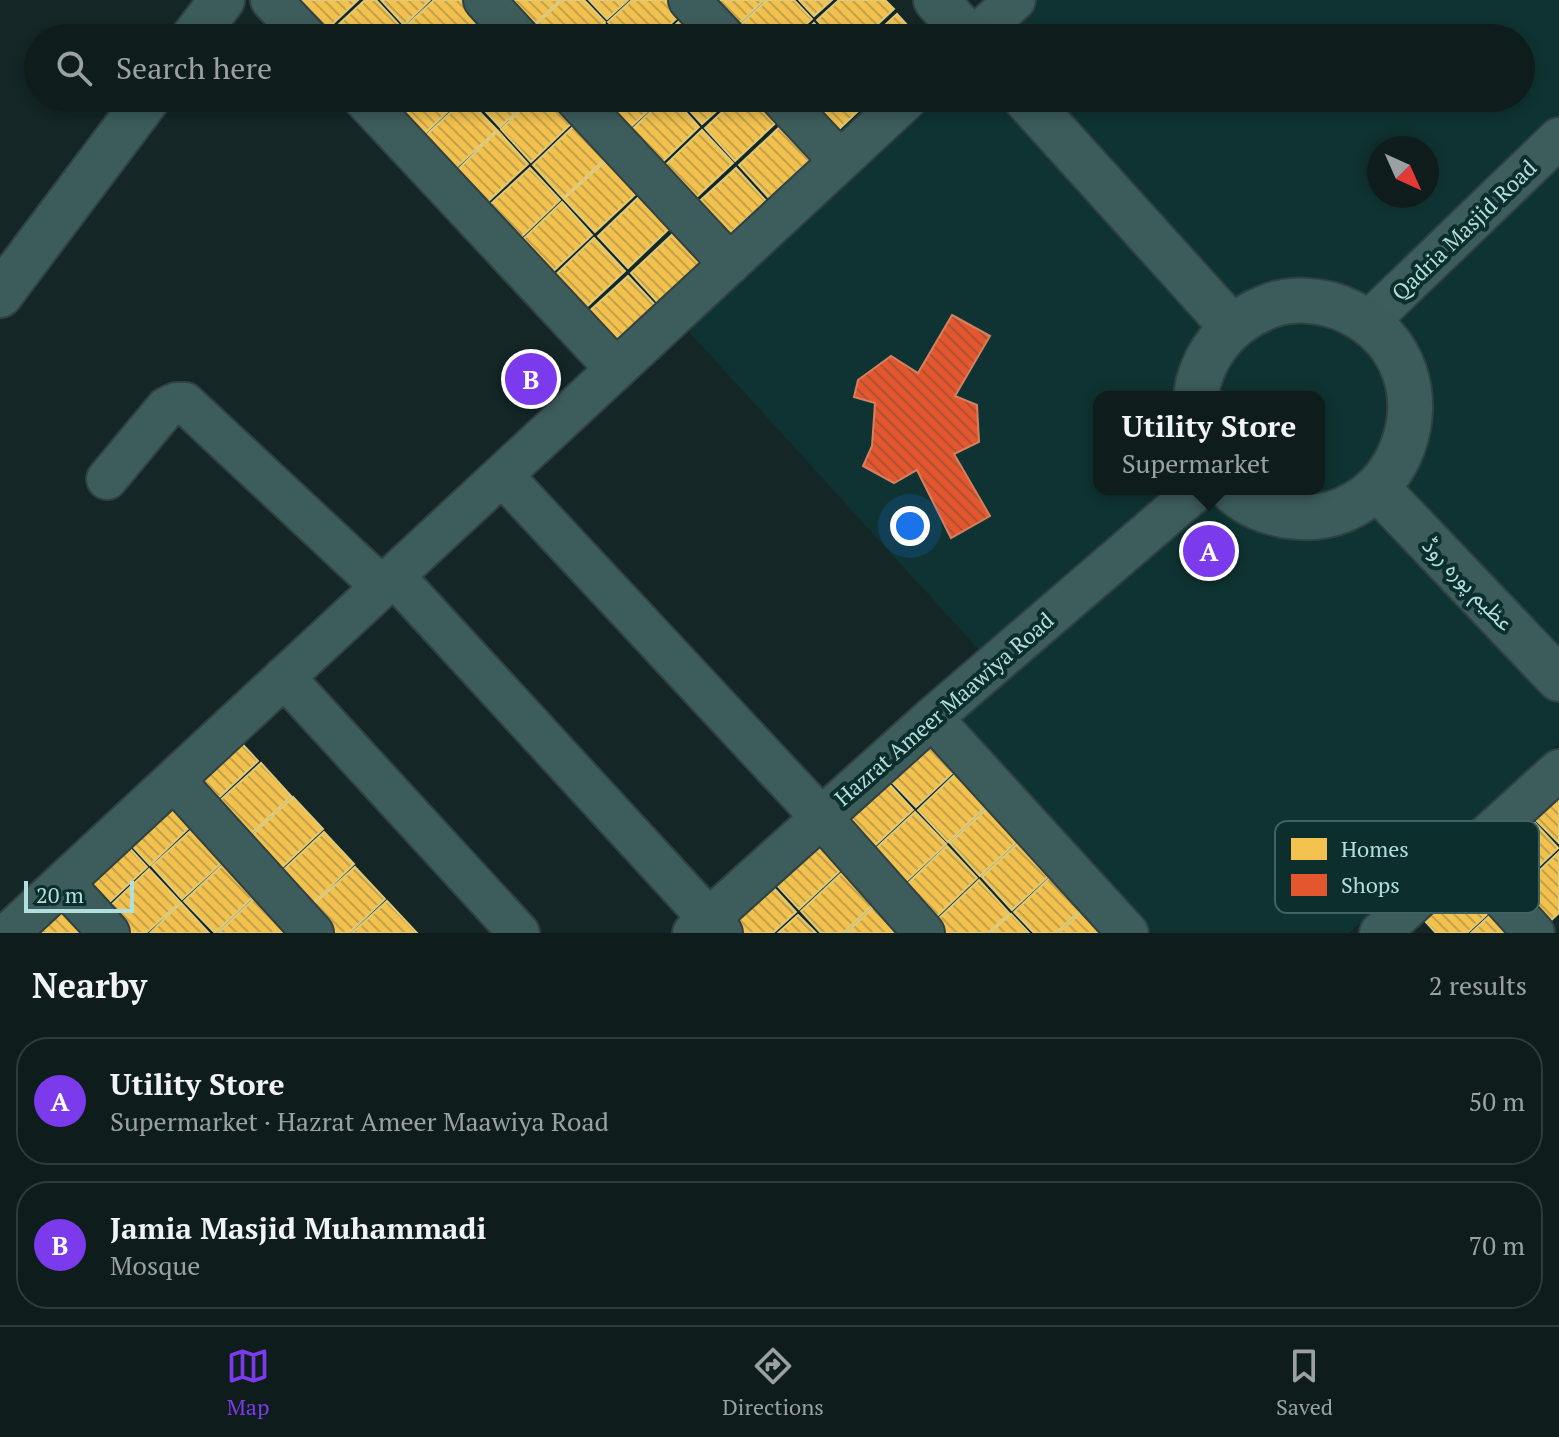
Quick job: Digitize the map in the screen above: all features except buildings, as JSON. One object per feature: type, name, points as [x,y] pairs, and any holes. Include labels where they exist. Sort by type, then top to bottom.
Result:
[{"type":"main road","points":[[204,24],[222,0]]},
{"type":"main road","points":[[936,0],[959,24]]},
{"type":"main road","points":[[0,295],[137,112]]},
{"type":"main road","points":[[1038,112],[1232,327]]},
{"type":"main road","points":[[1197,391],[1211,351],[1232,327],[1264,308],[1300,300],[1336,305],[1369,321],[1391,344],[1406,372],[1412,402],[1409,434],[1397,463],[1377,488],[1352,505],[1323,515],[1293,517],[1263,510],[1240,495]]},
{"type":"main road","name":"عظیم پورہ روڈ","points":[[1377,488],[1559,679]]},
{"type":"street","points":[[271,0],[294,24]]},
{"type":"street","points":[[484,0],[506,24]]},
{"type":"street","points":[[689,0],[712,24]]},
{"type":"street","points":[[988,24],[1015,0]]},
{"type":"street","points":[[376,112],[616,369]]},
{"type":"street","points":[[588,112],[730,264]]},
{"type":"street","points":[[794,112],[840,161]]},
{"type":"street","points":[[9,933],[893,112]]},
{"type":"street","name":"Qadria Masjid Road","points":[[1369,321],[1559,138]]},
{"type":"street","points":[[107,479],[166,408],[185,403],[388,582],[708,928]]},
{"type":"street","points":[[502,475],[821,817],[924,933]]},
{"type":"street","name":"Hazrat Ameer Maawiya Road","points":[[708,928],[821,817],[1191,495]]},
{"type":"street","points":[[284,677],[519,933]]},
{"type":"street","points":[[932,718],[1128,933]]},
{"type":"street","points":[[1503,821],[1559,770]]},
{"type":"street","points":[[174,780],[313,933]]},
{"type":"street","points":[[63,883],[109,933]]},
{"type":"street","points":[[1380,933],[1402,913]]},
{"type":"street","points":[[1516,913],[1534,933]]},
{"type":"shaded area","points":[[1032,0],[1559,0],[1559,743],[1473,821],[1275,821],[1275,913],[1371,913],[1349,933],[1152,933],[938,696],[980,651],[681,323],[911,112],[1535,112],[1535,24],[1006,24]]},
{"type":"place","name":"Jamia Masjid Muhammadi","points":[[531,379]]},
{"type":"place","name":"Utility Store","points":[[1209,551]]}]
